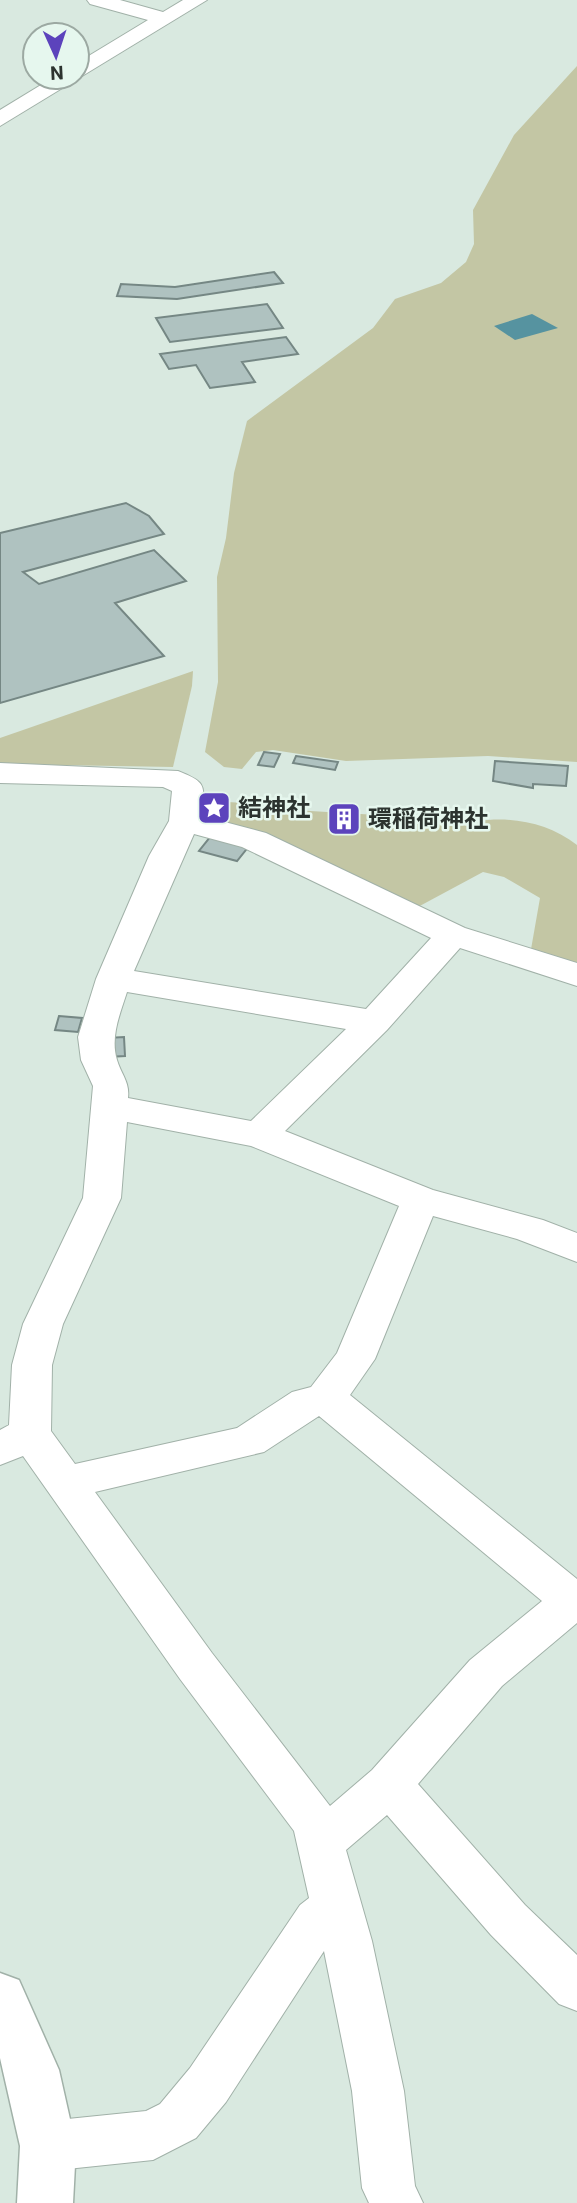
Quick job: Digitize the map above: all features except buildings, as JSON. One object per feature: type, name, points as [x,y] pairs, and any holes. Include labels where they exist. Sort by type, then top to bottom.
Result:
[{"type":"main road","points":[[0,1997],[32,2070],[48,2146],[45,2203]]},
{"type":"street","points":[[101,0],[166,19]]},
{"type":"street","points":[[91,64],[197,0]]},
{"type":"street","points":[[0,119],[46,91]]},
{"type":"street","points":[[0,773],[167,778],[188,786],[185,821],[166,856],[113,979],[96,1037],[99,1060],[111,1086],[103,1198],[43,1324],[15,1441],[64,1483],[196,1666],[316,1824],[335,1906],[347,1941],[378,2091],[389,2188],[396,2203]]},
{"type":"street","points":[[185,821],[254,840],[453,935],[577,975]]},
{"type":"street","points":[[259,1135],[374,1022],[453,935]]},
{"type":"street","points":[[113,979],[374,1022]]},
{"type":"street","points":[[109,1106],[259,1135],[421,1200],[529,1229],[577,1248]]},
{"type":"street","points":[[64,1483],[248,1441],[307,1403],[325,1398],[355,1359],[421,1200]]},
{"type":"street","points":[[320,1843],[389,1784],[486,1673],[575,1599],[325,1398]]},
{"type":"street","points":[[389,1784],[508,1920],[577,1988]]},
{"type":"street","points":[[48,2146],[153,2135],[178,2120],[208,2085],[317,1920],[335,1906]]},
{"type":"green space","points":[[577,66],[577,762],[488,756],[346,761],[273,750],[256,752],[242,769],[224,767],[205,752],[218,682],[217,577],[226,538],[234,473],[247,421],[373,328],[395,299],[441,283],[466,262],[474,244],[473,210],[514,135]]},
{"type":"green space","points":[[193,671],[173,767],[0,764],[0,738]]},
{"type":"green space","points":[[219,804],[259,804],[277,809],[517,821],[554,831],[577,845],[577,969],[530,955],[540,898],[504,877],[483,872],[416,908],[214,823]]},
{"type":"water","points":[[532,314],[558,328],[515,340],[494,326]]},
{"type":"place","name":"結神社","points":[[214,808]]},
{"type":"place","name":"環稲荷神社","points":[[344,819]]}]
